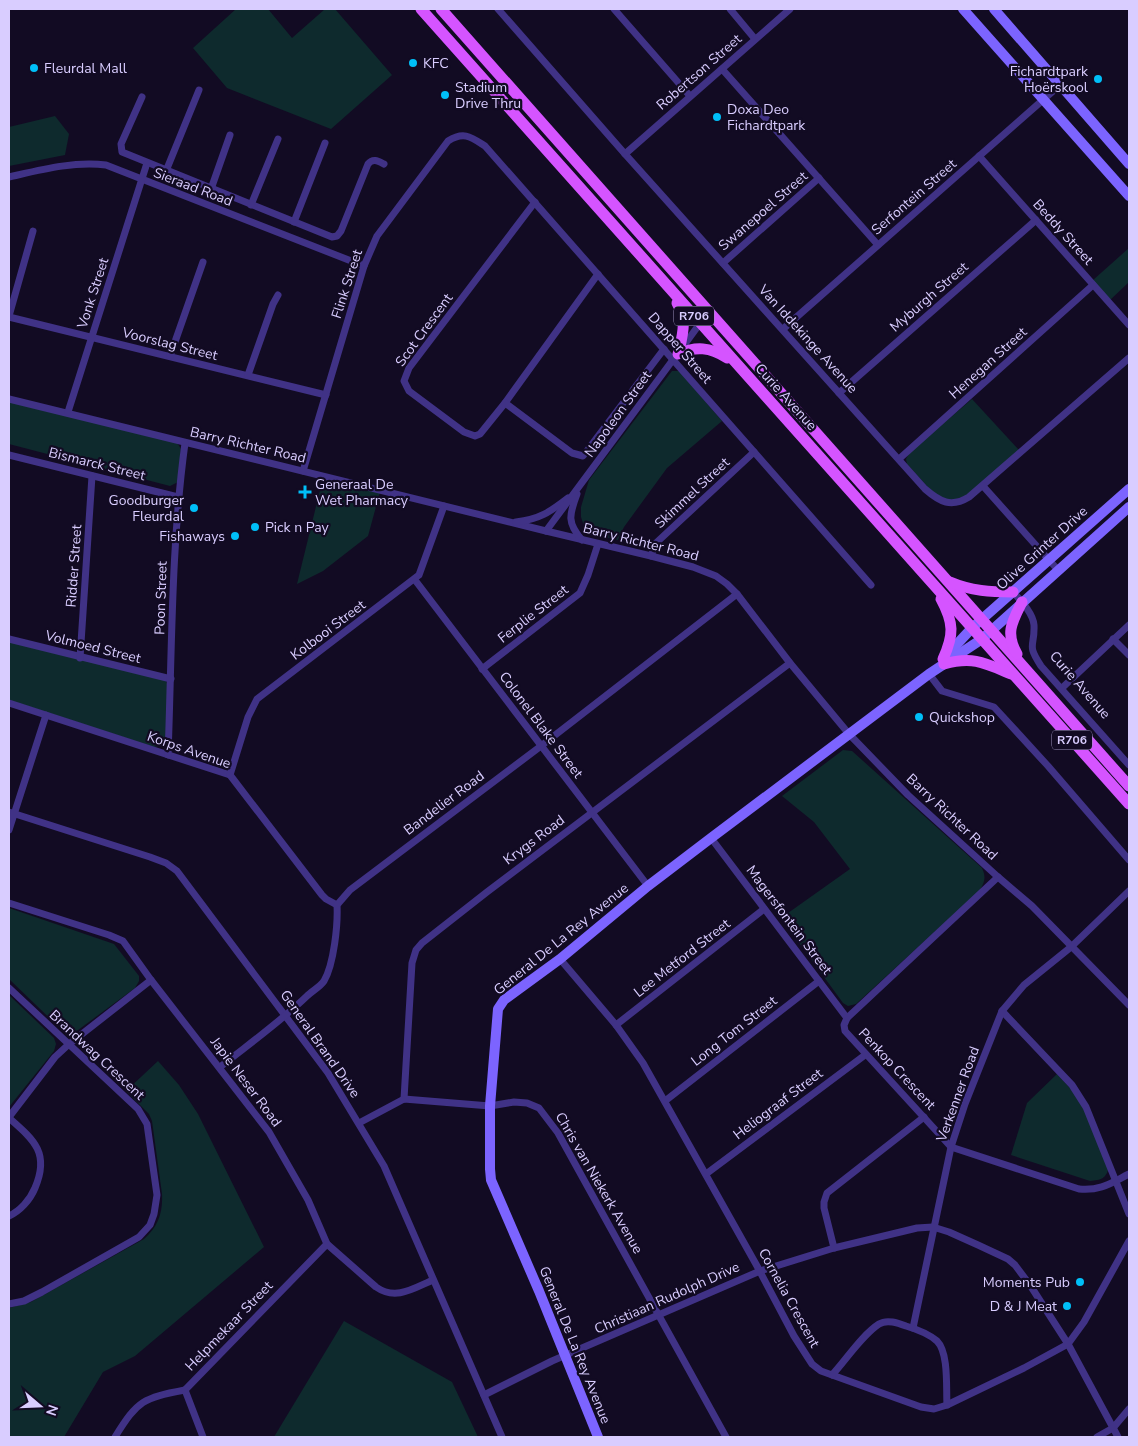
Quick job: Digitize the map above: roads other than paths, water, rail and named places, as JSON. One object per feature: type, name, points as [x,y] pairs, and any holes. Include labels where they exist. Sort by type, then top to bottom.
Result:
[{"type":"main road","name":"Curie Avenue","points":[[421,9],[1129,804]]},
{"type":"main road","name":"Curie Avenue","points":[[441,9],[1129,786]]},
{"type":"main road","points":[[656,273],[684,318],[684,329],[677,355]]},
{"type":"main road","points":[[677,355],[695,348],[713,350],[726,357],[749,377]]},
{"type":"main road","points":[[946,580],[978,591],[1013,592]]},
{"type":"main road","points":[[933,584],[947,610],[951,624],[950,639],[944,661],[964,660],[980,662],[1015,676]]},
{"type":"main road","points":[[1022,602],[1010,625],[1010,636],[1012,646],[1024,666]]},
{"type":"street","name":"Van Iddekinge Avenue","points":[[498,9],[625,154],[932,495],[946,502],[960,502],[983,486],[1129,358]]},
{"type":"street","points":[[614,9],[690,96]]},
{"type":"street","points":[[730,9],[755,39]]},
{"type":"street","name":"Robertson Street","points":[[625,154],[790,9]]},
{"type":"street","points":[[963,9],[1129,196]]},
{"type":"street","points":[[994,9],[1129,164]]},
{"type":"street","points":[[722,69],[878,245]]},
{"type":"street","name":"Serfontein Street","points":[[783,329],[1061,84]]},
{"type":"street","points":[[166,171],[199,90]]},
{"type":"street","points":[[142,97],[123,138],[122,152],[332,237],[337,236],[340,231],[368,164],[376,160],[384,164]]},
{"type":"street","points":[[211,189],[230,135]]},
{"type":"street","name":"Dapper Street","points":[[464,135],[473,138],[485,146],[664,349],[677,355],[754,452],[871,585]]},
{"type":"street","name":"Flink Street","points":[[303,471],[364,266],[377,236],[448,141],[456,136],[464,135]]},
{"type":"street","points":[[252,205],[278,139]]},
{"type":"street","points":[[294,222],[325,143]]},
{"type":"street","name":"Beddy Street","points":[[979,156],[1129,325]]},
{"type":"street","name":"Sieraad Road","points":[[9,177],[90,163],[106,165],[364,266]]},
{"type":"street","name":"Vonk Street","points":[[68,412],[147,163]]},
{"type":"street","name":"Swanepoel Street","points":[[723,262],[819,178]]},
{"type":"street","name":"Scot Crescent","points":[[535,202],[409,368],[404,381],[409,391],[464,432],[470,435],[480,434],[598,274]]},
{"type":"street","name":"Myburgh Street","points":[[839,393],[1036,220]]},
{"type":"street","points":[[9,316],[33,231]]},
{"type":"street","points":[[170,356],[203,262]]},
{"type":"street","name":"Henegan Street","points":[[899,459],[1093,285]]},
{"type":"street","points":[[248,375],[273,304],[278,295]]},
{"type":"street","name":"Napoleon Street","points":[[546,532],[709,311]]},
{"type":"street","name":"Voorslag Street","points":[[9,316],[326,394]]},
{"type":"street","name":"Napoleon Street","points":[[504,403],[572,453],[583,456],[664,349]]},
{"type":"street","name":"Barry Richter Road","points":[[9,399],[68,412],[185,443],[546,532],[651,556],[708,573],[727,584],[737,594],[790,663],[849,734],[908,794],[1032,906],[1129,1005]]},
{"type":"street","name":"Poon Street","points":[[168,755],[178,497],[185,443]]},
{"type":"street","name":"Skimmel Street","points":[[651,556],[656,543],[754,452]]},
{"type":"street","name":"Bismarck Street","points":[[9,455],[178,497]]},
{"type":"street","name":"Ridder Street","points":[[80,658],[92,476]]},
{"type":"street","points":[[582,540],[574,530],[571,519],[576,495],[584,480]]},
{"type":"street","points":[[983,486],[1058,570]]},
{"type":"street","name":"Olive Grinter Drive","points":[[972,628],[1129,489]]},
{"type":"street","points":[[511,522],[531,520],[543,516],[554,510],[576,492]]},
{"type":"street","name":"Kolbooi Street","points":[[230,775],[248,717],[258,699],[415,580],[421,571],[444,506]]},
{"type":"street","name":"Olive Grinter Drive","points":[[982,638],[1129,507]]},
{"type":"street","name":"Ferplie Street","points":[[482,669],[580,593],[598,544]]},
{"type":"street","name":"Colonel Blake Street","points":[[415,580],[648,886]]},
{"type":"street","name":"Curie Avenue","points":[[1013,592],[1031,616],[1034,625],[1031,647],[1041,666],[1129,765]]},
{"type":"street","name":"Bandelier Road","points":[[337,905],[350,890],[366,877],[541,746],[737,594]]},
{"type":"street","points":[[1062,688],[1129,625]]},
{"type":"street","name":"General De La Rey Avenue","points":[[598,1437],[539,1291],[491,1180],[490,1106],[496,1018],[500,1004],[560,959],[648,886],[710,838],[929,674],[944,661],[972,628]]},
{"type":"street","name":"General De La Rey Avenue","points":[[944,661],[982,638]]},
{"type":"street","points":[[1113,639],[1129,655]]},
{"type":"street","name":"Volmoed Street","points":[[9,640],[171,679]]},
{"type":"street","name":"Krygs Road","points":[[404,1098],[411,970],[416,950],[422,943],[479,897],[790,663]]},
{"type":"street","points":[[929,674],[942,691],[994,707],[1129,860]]},
{"type":"street","name":"Korps Avenue","points":[[9,703],[230,775],[322,895],[337,905]]},
{"type":"street","points":[[9,830],[11,813],[46,715]]},
{"type":"street","name":"General Brand Drive","points":[[11,813],[166,863],[176,871],[328,1073],[384,1166],[502,1437]]},
{"type":"street","name":"Magersfontein Street","points":[[710,838],[846,1018]]},
{"type":"street","name":"Penkop Crescent","points":[[998,877],[846,1018],[844,1025],[846,1031],[951,1147],[1079,1189],[1097,1189],[1129,1174]]},
{"type":"street","name":"Verkenner Road","points":[[913,1328],[951,1147],[965,1104],[1002,1011],[1024,985],[1071,947],[1129,891]]},
{"type":"street","name":"Japie Neser Road","points":[[9,903],[123,941],[269,1132],[308,1200],[327,1244],[376,1287],[385,1292],[398,1294],[433,1280]]},
{"type":"street","points":[[220,1067],[286,1015],[325,979],[335,939],[338,919],[337,905]]},
{"type":"street","name":"Lee Metford Street","points":[[616,1025],[764,909]]},
{"type":"street","name":"Cornelia Crescent","points":[[560,959],[616,1025],[643,1063],[760,1271],[794,1336],[808,1359],[818,1370],[926,1408],[934,1409],[947,1406],[1068,1344],[1084,1322],[1129,1241]]},
{"type":"street","points":[[9,1216],[21,1209],[33,1193],[41,1174],[42,1164],[34,1143],[9,1117],[55,1057],[68,1044],[151,980]]},
{"type":"street","name":"Long Tom Street","points":[[665,1101],[819,981]]},
{"type":"street","name":"Brandwag Crescent","points":[[9,988],[138,1109],[144,1118],[148,1132],[157,1195],[154,1214],[150,1224],[140,1237],[42,1292],[24,1301],[9,1304]]},
{"type":"street","points":[[1002,1011],[1024,1032],[1078,1093],[1086,1107],[1129,1214]]},
{"type":"street","name":"Heliograaf Street","points":[[706,1174],[866,1055]]},
{"type":"street","points":[[359,1123],[404,1098]]},
{"type":"street","name":"Chris van Niekerk Avenue","points":[[404,1098],[490,1106],[514,1102],[527,1103],[535,1105],[544,1112],[558,1133],[660,1315],[726,1437]]},
{"type":"street","points":[[834,1248],[824,1208],[824,1202],[828,1193],[924,1117]]},
{"type":"street","name":"Christiaan Rudolph Drive","points":[[484,1395],[565,1356],[760,1271],[834,1248],[917,1228],[933,1227],[962,1238],[1011,1262],[1030,1285],[1068,1344],[1118,1437]]},
{"type":"street","name":"Helpmekaar Street","points":[[203,1437],[185,1390],[327,1244]]},
{"type":"street","points":[[832,1375],[866,1336],[880,1324],[890,1322],[913,1328],[936,1340],[942,1348],[947,1406]]},
{"type":"street","points":[[115,1437],[129,1415],[146,1400],[185,1390]]},
{"type":"street","points":[[1097,1437],[1113,1428],[1129,1409]]},
{"type":"place","name":"KFC","points":[[413,63]]},
{"type":"place","name":"Fleurdal Mall","points":[[34,68]]},
{"type":"place","name":"Fichardtpark Hoërskool","points":[[1098,79]]},
{"type":"place","name":"Stadium Drive Thru","points":[[445,95]]},
{"type":"place","name":"Doxa Deo Fichardtpark","points":[[717,117]]},
{"type":"place","name":"Generaal De Wet Pharmacy","points":[[305,492]]},
{"type":"place","name":"Goodburger Fleurdal","points":[[194,508]]},
{"type":"place","name":"Pick n Pay","points":[[255,527]]},
{"type":"place","name":"Fishaways","points":[[235,536]]},
{"type":"place","name":"Quickshop","points":[[919,717]]},
{"type":"place","name":"Moments Pub","points":[[1080,1282]]},
{"type":"place","name":"D & J Meat","points":[[1067,1306]]}]
